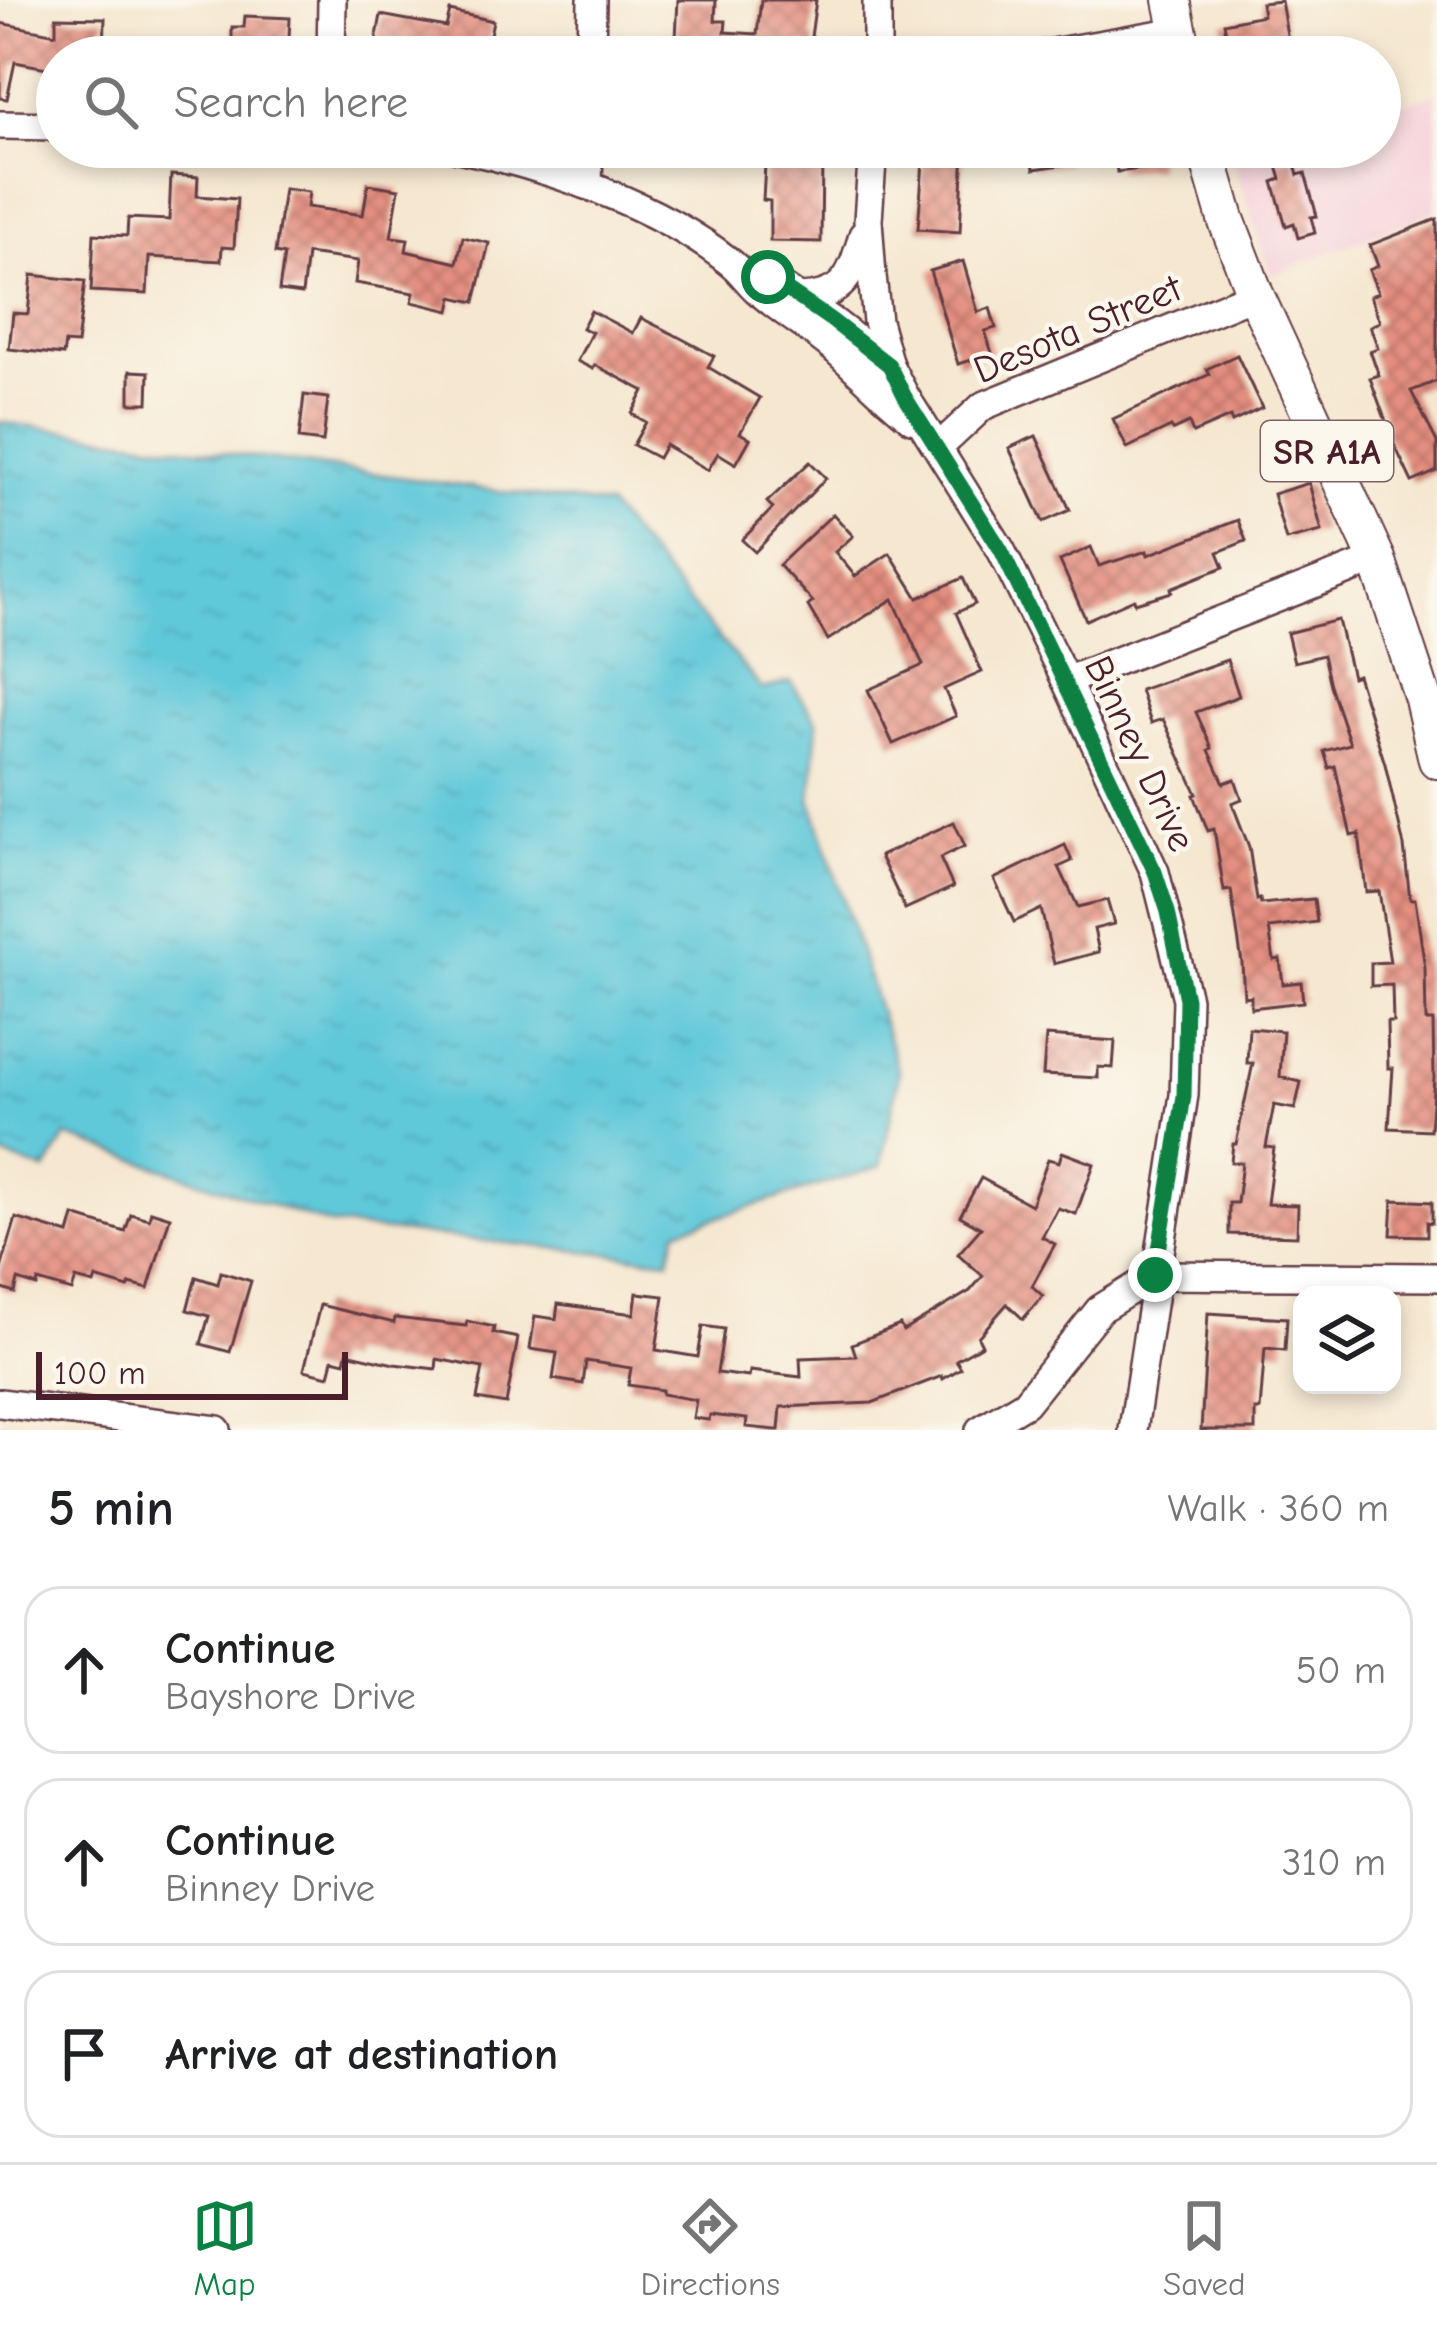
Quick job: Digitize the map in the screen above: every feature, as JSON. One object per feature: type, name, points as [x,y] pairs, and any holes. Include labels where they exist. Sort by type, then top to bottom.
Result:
[{"type":"main road","name":"SR A1A","points":[[1211,168],[1255,295],[1377,559],[1423,699],[1437,760]]},
{"type":"street","points":[[331,36],[332,0]]},
{"type":"street","points":[[591,36],[592,0]]},
{"type":"street","points":[[877,0],[877,36]]},
{"type":"street","points":[[1141,36],[1178,29]]},
{"type":"street","points":[[0,125],[36,126]]},
{"type":"street","points":[[535,168],[588,185],[679,228],[734,265],[768,277],[889,365]]},
{"type":"street","points":[[588,168],[588,185]]},
{"type":"street","name":"Binney Drive","points":[[872,168],[868,220],[877,321],[889,365],[1001,550],[1155,872],[1168,912],[1186,999],[1184,1096],[1133,1430]]},
{"type":"street","points":[[798,298],[835,292],[849,276],[868,220]]},
{"type":"street","points":[[734,265],[755,289],[836,350],[933,439]]},
{"type":"street","name":"Desota Street","points":[[933,439],[982,406],[1255,295]]},
{"type":"street","points":[[1066,681],[1377,559]]},
{"type":"street","points":[[980,1430],[1025,1403],[1100,1309],[1155,1275],[1437,1277]]},
{"type":"street","points":[[0,1402],[103,1424],[217,1430]]},
{"type":"shaded area","points":[[1437,93],[1437,210],[1271,275],[1236,168],[1401,168],[1401,104]]},
{"type":"water","points":[[0,422],[608,506],[762,689],[791,682],[818,723],[811,800],[899,1072],[881,1166],[677,1230],[669,1260],[331,1225],[66,1136],[46,1171],[0,1155]]},
{"type":"building","points":[[678,0],[716,0],[715,21],[726,21],[725,32],[757,34],[761,0],[816,0],[811,36],[676,36]]},
{"type":"building","points":[[1281,1],[1287,36],[1227,36],[1224,23],[1263,15],[1261,3]]},
{"type":"building","points":[[450,11],[493,21],[490,36],[377,36],[381,15],[446,27]]},
{"type":"building","points":[[245,16],[290,18],[289,36],[232,36],[232,27],[244,27]]},
{"type":"building","points":[[56,17],[105,18],[105,36],[36,36],[36,66],[15,62],[7,99],[0,98],[0,23],[56,34]]},
{"type":"building","points":[[765,168],[822,168],[821,242],[770,241],[770,201],[763,200]]},
{"type":"building","points":[[922,168],[963,168],[960,232],[918,229]]},
{"type":"building","points":[[1278,168],[1305,173],[1317,216],[1311,217],[1315,233],[1298,238],[1294,223],[1286,226],[1273,182],[1281,179]]},
{"type":"building","points":[[171,175],[198,177],[197,196],[237,199],[234,248],[222,247],[221,261],[149,257],[147,294],[91,291],[94,234],[127,236],[128,218],[169,220]]},
{"type":"building","points":[[368,184],[399,189],[391,237],[408,239],[406,251],[457,263],[463,237],[489,243],[475,302],[453,297],[450,311],[412,302],[414,293],[355,283],[358,261],[307,254],[302,294],[279,291],[284,255],[275,253],[284,189],[309,192],[307,207],[363,215]]},
{"type":"building","points":[[1437,219],[1437,381],[1411,391],[1437,442],[1437,471],[1412,482],[1383,429],[1388,427],[1370,378],[1379,375],[1370,351],[1378,348],[1370,326],[1380,322],[1370,296],[1378,293],[1369,270],[1378,266],[1370,245]]},
{"type":"building","points":[[963,261],[978,312],[990,308],[996,328],[985,331],[992,353],[958,364],[930,271]]},
{"type":"building","points":[[32,275],[85,281],[77,344],[65,343],[63,355],[9,349],[13,313],[28,314]]},
{"type":"building","points":[[591,311],[633,333],[641,318],[675,335],[714,356],[708,367],[760,398],[740,433],[750,439],[736,464],[718,453],[708,470],[665,445],[658,458],[633,445],[646,422],[632,414],[644,391],[595,365],[593,369],[577,361],[592,332],[582,328]]},
{"type":"building","points":[[1237,355],[1262,408],[1193,433],[1189,423],[1171,427],[1127,448],[1113,419],[1210,374],[1207,369]]},
{"type":"building","points":[[130,371],[149,372],[148,403],[130,403]]},
{"type":"building","points":[[304,395],[328,398],[323,442],[299,439]]},
{"type":"building","points":[[1036,436],[1070,510],[1043,522],[1009,448]]},
{"type":"building","points":[[810,462],[826,478],[755,552],[742,540],[773,508],[767,502]]},
{"type":"building","points":[[1309,483],[1322,531],[1286,540],[1273,494]]},
{"type":"building","points":[[833,514],[853,536],[835,552],[855,576],[890,553],[918,598],[963,578],[975,604],[956,613],[982,672],[944,689],[956,716],[893,744],[868,690],[923,665],[893,599],[828,640],[808,606],[813,602],[779,565]]},
{"type":"building","points":[[1238,520],[1246,541],[1218,552],[1224,567],[1171,588],[1172,592],[1135,603],[1134,599],[1086,620],[1060,561],[1091,547],[1099,566],[1147,551],[1148,555]]},
{"type":"building","points":[[1338,620],[1352,677],[1357,675],[1385,764],[1404,846],[1410,899],[1415,899],[1425,968],[1426,1021],[1433,1021],[1430,1130],[1389,1128],[1393,1068],[1388,1068],[1387,1022],[1393,1022],[1392,985],[1371,986],[1371,963],[1390,962],[1379,891],[1366,892],[1359,834],[1351,836],[1335,766],[1329,768],[1324,751],[1350,744],[1323,655],[1294,662],[1287,633]]},
{"type":"building","points":[[1227,660],[1239,696],[1196,712],[1224,783],[1235,779],[1242,799],[1232,803],[1249,847],[1257,900],[1261,904],[1314,899],[1317,922],[1269,928],[1283,984],[1301,982],[1303,1002],[1251,1008],[1251,996],[1244,997],[1231,890],[1224,891],[1214,829],[1208,831],[1163,719],[1151,723],[1140,690]]},
{"type":"building","points":[[954,822],[965,846],[940,858],[953,887],[905,909],[880,856]]},
{"type":"building","points":[[1065,845],[1072,861],[1059,867],[1078,907],[1107,900],[1114,924],[1094,929],[1099,952],[1054,964],[1041,909],[1014,922],[994,879]]},
{"type":"building","points":[[1249,1028],[1283,1031],[1280,1077],[1301,1082],[1295,1109],[1274,1105],[1266,1147],[1274,1148],[1267,1204],[1298,1205],[1297,1236],[1229,1234],[1229,1203],[1237,1203],[1242,1163],[1231,1162],[1233,1144],[1253,1063],[1247,1063]]},
{"type":"building","points":[[1046,1036],[1115,1041],[1113,1068],[1098,1067],[1098,1078],[1043,1075]]},
{"type":"building","points":[[1062,1152],[1094,1164],[1076,1214],[1058,1208],[1042,1237],[1055,1244],[1032,1286],[1043,1296],[1023,1319],[1007,1304],[978,1337],[982,1345],[956,1360],[961,1368],[943,1379],[872,1403],[781,1407],[776,1430],[746,1427],[747,1419],[693,1418],[696,1400],[628,1385],[631,1368],[586,1361],[583,1384],[553,1379],[557,1353],[530,1349],[535,1316],[556,1319],[558,1304],[634,1314],[637,1293],[664,1296],[656,1350],[698,1357],[703,1326],[724,1329],[717,1373],[801,1377],[800,1358],[856,1356],[852,1344],[900,1325],[903,1331],[970,1291],[983,1276],[958,1254],[981,1228],[960,1216],[981,1178],[1031,1205],[1048,1159],[1059,1162]]},
{"type":"building","points":[[1393,1200],[1432,1202],[1427,1236],[1391,1235]]},
{"type":"building","points":[[151,1211],[170,1217],[148,1289],[96,1278],[94,1284],[76,1279],[72,1291],[18,1280],[15,1293],[0,1288],[16,1218],[69,1234],[74,1216],[125,1232],[131,1214],[149,1219]]},
{"type":"building","points":[[221,1272],[251,1281],[230,1352],[201,1344],[209,1316],[187,1310],[196,1277],[218,1284]]},
{"type":"building","points":[[320,1305],[394,1323],[395,1318],[466,1326],[467,1321],[518,1338],[506,1404],[477,1399],[483,1368],[437,1359],[436,1369],[347,1353],[345,1362],[333,1359],[329,1376],[304,1370]]},
{"type":"building","points":[[1208,1313],[1287,1318],[1285,1350],[1265,1348],[1255,1430],[1201,1430]]},
{"type":"route","points":[[768,277],[889,365],[1001,550],[1155,872],[1186,999],[1184,1096],[1155,1275]]}]
